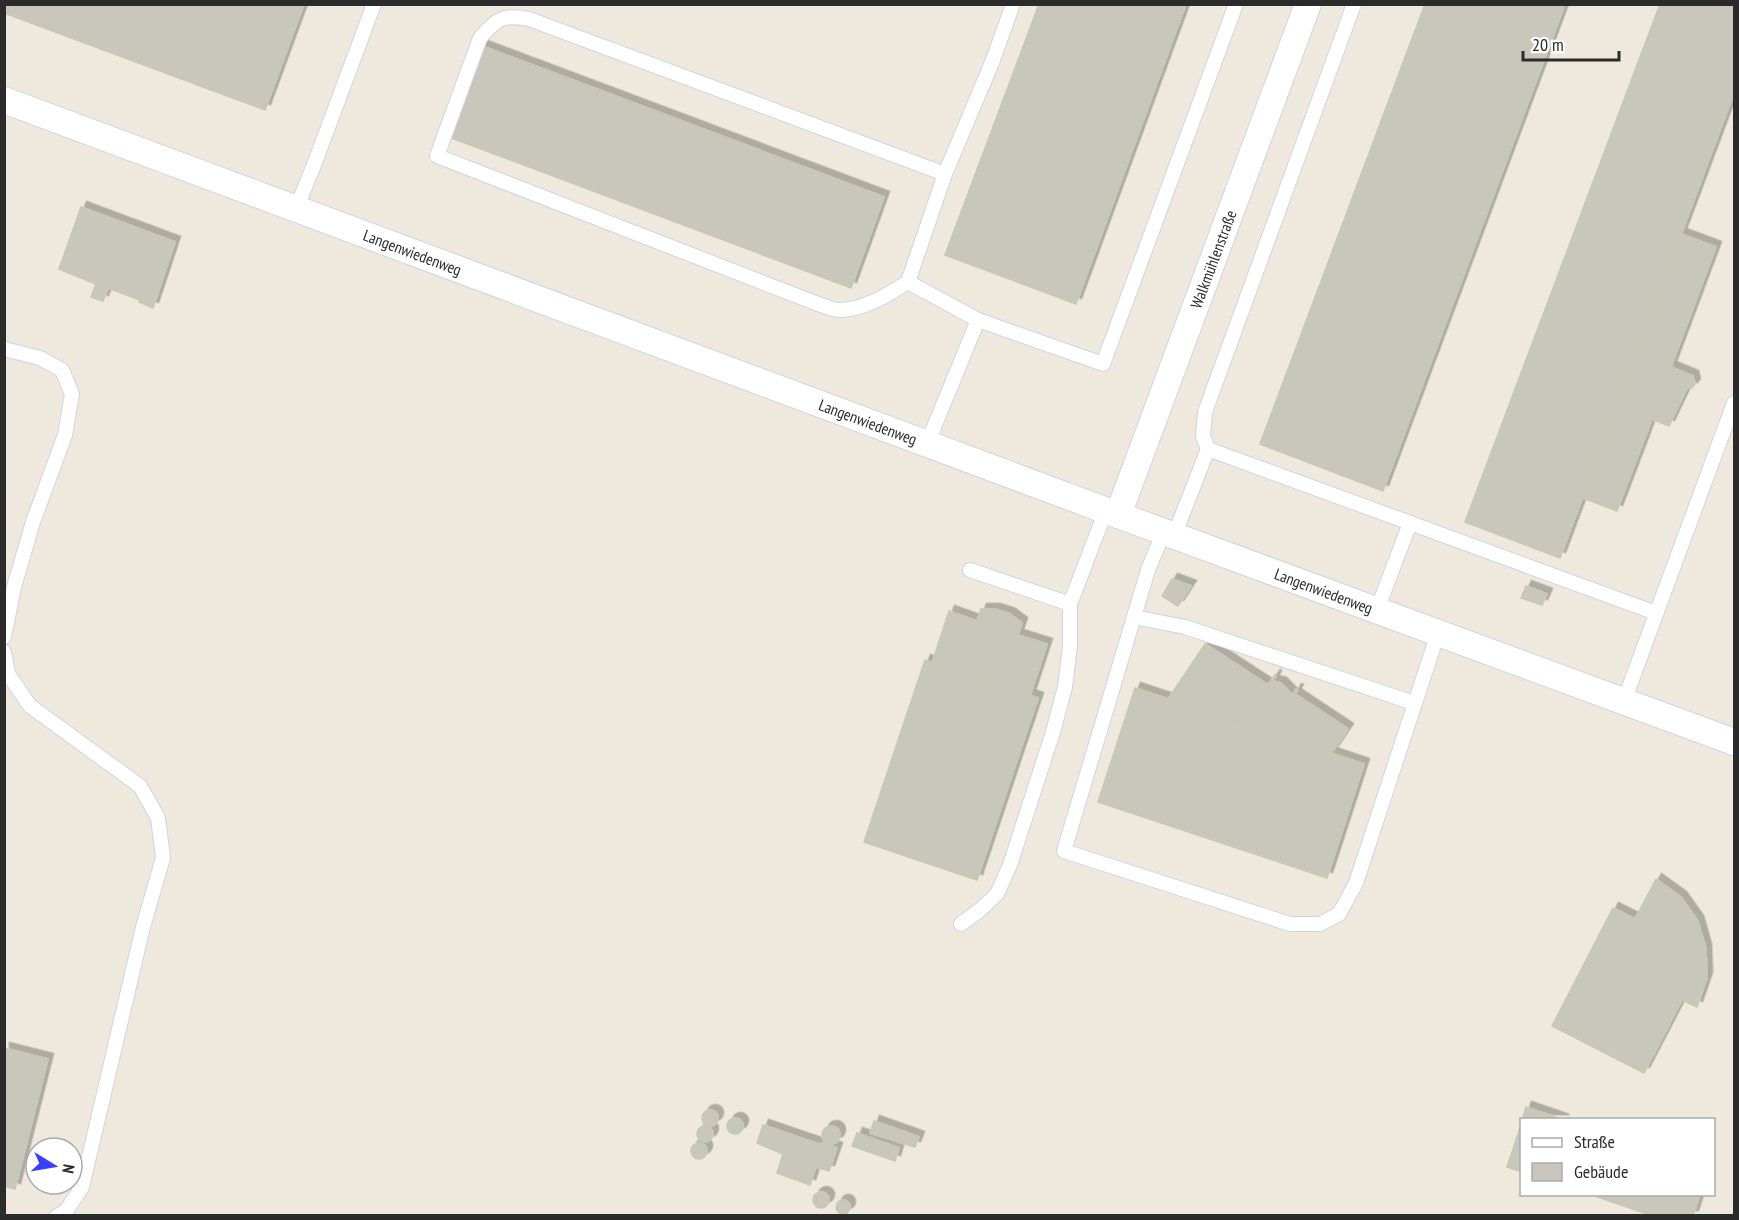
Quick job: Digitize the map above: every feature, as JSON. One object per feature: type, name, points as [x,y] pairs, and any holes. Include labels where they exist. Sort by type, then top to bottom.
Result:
[{"type":"street","name":"Walkmühlenstraße","points":[[1112,513],[1308,4]]},
{"type":"street","name":"Langenwiedenweg","points":[[5,102],[1734,742]]},
{"type":"lane","points":[[296,209],[315,165],[374,4]]},
{"type":"lane","points":[[945,174],[541,23],[511,15],[493,23],[480,38],[437,156],[818,304],[840,311],[854,308],[884,296],[908,282],[945,174],[993,60],[1013,4]]},
{"type":"lane","points":[[908,282],[978,320],[1103,364],[1236,4]]},
{"type":"lane","points":[[1354,4],[1205,412],[1203,436],[1208,449],[1169,533],[1148,570],[1064,851],[1290,924],[1320,924],[1339,914],[1356,883],[1438,633]]},
{"type":"lane","points":[[927,444],[978,320]]},
{"type":"lane","points":[[4,348],[40,358],[62,370],[72,394],[65,435],[33,522],[14,587],[4,637]]},
{"type":"lane","points":[[1624,701],[1734,403]]},
{"type":"lane","points":[[1208,449],[1656,614]]},
{"type":"lane","points":[[961,924],[997,894],[1010,865],[1053,732],[1065,687],[1070,646],[1070,604],[1112,513]]},
{"type":"lane","points":[[1377,610],[1410,523]]},
{"type":"lane","points":[[970,570],[1070,604]]},
{"type":"lane","points":[[1134,617],[1185,627],[1414,703]]},
{"type":"lane","points":[[4,652],[8,674],[30,706],[140,786],[158,818],[163,858],[143,927],[82,1187],[66,1211],[57,1215]]},
{"type":"building","points":[[4,4],[304,4],[265,110],[4,13]]},
{"type":"building","points":[[1039,4],[1186,4],[1076,304],[945,255]]},
{"type":"building","points":[[1425,4],[1565,4],[1383,491],[1260,444]]},
{"type":"building","points":[[1660,4],[1734,4],[1734,93],[1560,558],[1465,522]]},
{"type":"building","points":[[482,46],[884,197],[851,288],[449,137]]},
{"type":"building","points":[[81,207],[175,242],[153,308],[139,302],[140,300],[108,288],[103,301],[91,297],[96,284],[59,269]]},
{"type":"building","points":[[1681,234],[1716,247],[1671,367],[1693,376],[1695,384],[1692,388],[1687,388],[1669,426],[1652,419],[1617,511],[1583,498]]},
{"type":"building","points":[[1172,579],[1191,586],[1178,606],[1162,596]]},
{"type":"building","points":[[1526,586],[1547,594],[1542,605],[1521,598]]},
{"type":"building","points":[[981,609],[995,609],[1010,614],[1022,623],[1018,635],[1047,644],[1030,696],[932,663],[949,611],[977,621]]},
{"type":"building","points":[[1205,644],[1268,685],[1275,675],[1273,681],[1281,683],[1293,695],[1296,689],[1298,690],[1295,694],[1348,729],[1331,754],[1168,699]]},
{"type":"building","points":[[925,660],[1038,698],[977,880],[864,842]]},
{"type":"building","points":[[1135,688],[1364,764],[1327,878],[1098,802]]},
{"type":"building","points":[[1656,879],[1681,897],[1698,921],[1706,949],[1707,978],[1697,1007],[1682,1000],[1644,1073],[1552,1026],[1613,908],[1635,919]]},
{"type":"building","points":[[4,1048],[48,1059],[28,1136],[24,1136],[24,1154],[15,1189],[4,1186]]},
{"type":"building","points":[[1526,1107],[1558,1118],[1523,1118]]},
{"type":"building","points":[[707,1110],[713,1110],[718,1118],[716,1124],[707,1126],[702,1121],[702,1115]]},
{"type":"building","points":[[732,1118],[738,1118],[743,1126],[741,1132],[732,1134],[727,1129],[727,1123]]},
{"type":"building","points":[[874,1121],[919,1137],[915,1147],[870,1133]]},
{"type":"building","points":[[763,1125],[837,1148],[829,1171],[816,1167],[810,1185],[777,1173],[783,1154],[757,1143]]},
{"type":"building","points":[[702,1126],[708,1126],[713,1134],[711,1140],[702,1142],[697,1137],[697,1131]]},
{"type":"building","points":[[831,1126],[837,1129],[840,1135],[837,1141],[831,1144],[825,1141],[822,1135],[825,1129]]},
{"type":"building","points":[[1520,1128],[1520,1171],[1507,1167]]},
{"type":"building","points":[[857,1133],[899,1148],[895,1161],[852,1146]]},
{"type":"building","points":[[696,1143],[702,1143],[707,1151],[705,1157],[696,1159],[691,1154],[691,1148]]},
{"type":"building","points":[[818,1192],[824,1192],[829,1200],[827,1206],[818,1208],[813,1203],[813,1197]]},
{"type":"building","points":[[1595,1196],[1699,1196],[1693,1216],[1653,1216]]},
{"type":"building","points":[[843,1200],[848,1202],[850,1207],[848,1212],[843,1214],[838,1212],[836,1207],[838,1202]]}]
